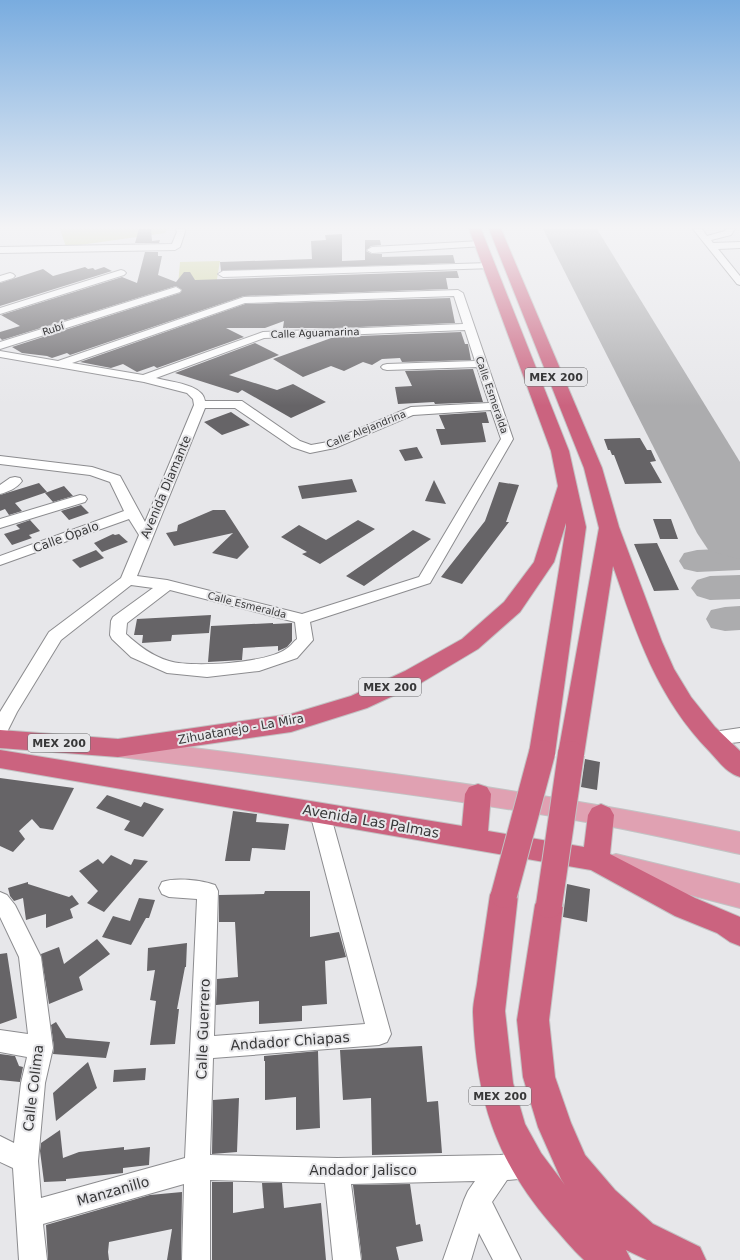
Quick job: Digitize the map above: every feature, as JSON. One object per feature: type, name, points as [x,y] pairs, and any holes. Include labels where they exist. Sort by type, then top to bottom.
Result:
[{"type":"highway","name":"MEX 200","points":[[498,288],[560,451],[576,527],[542,753],[504,895],[489,1011],[496,1083],[510,1131],[514,1166],[549,1194],[588,1239],[612,1260]]},
{"type":"highway","name":"MEX 200","points":[[519,288],[593,468],[609,527],[651,642],[663,669],[683,703],[712,738],[740,767]]},
{"type":"highway","name":"Zihuatanejo - La Mira","points":[[118,748],[291,723],[359,702],[413,677],[464,648],[512,607],[544,562],[567,487]]},
{"type":"highway","points":[[609,527],[571,754],[533,1020],[539,1076],[555,1127],[573,1167],[602,1202],[640,1237],[687,1260]]},
{"type":"highway","name":"MEX 200","points":[[0,739],[118,748]]},
{"type":"highway","name":"Avenida Las Palmas","points":[[0,759],[596,860]]},
{"type":"highway","points":[[474,839],[478,794]]},
{"type":"highway","points":[[601,816],[596,860],[685,907],[727,924],[740,933]]},
{"type":"main road","points":[[118,748],[478,794],[678,829],[740,843]]},
{"type":"main road","name":"Avenida Las Palmas","points":[[596,860],[740,896]]},
{"type":"street","points":[[0,311],[74,288]]},
{"type":"street","name":"Rubí","points":[[0,346],[176,290]]},
{"type":"street","name":"Calle Esmeralda","points":[[59,364],[244,300],[458,293],[507,439],[425,580],[302,619],[167,585],[128,580]]},
{"type":"street","name":"Calle Aguamarina","points":[[144,379],[263,334],[470,327]]},
{"type":"street","points":[[0,354],[144,379],[191,390],[199,398],[200,405]]},
{"type":"street","points":[[387,367],[481,364]]},
{"type":"street","name":"Calle Alejandrina","points":[[200,405],[238,404],[296,444],[310,449],[331,445],[411,411],[496,406]]},
{"type":"street","name":"Avenida Diamante","points":[[128,580],[200,405]]},
{"type":"street","points":[[0,460],[92,471],[115,479],[132,513],[146,535]]},
{"type":"street","points":[[0,490],[7,488],[15,481]]},
{"type":"street","points":[[0,524],[80,499]]},
{"type":"street","name":"Calle Ópalo","points":[[0,561],[132,513]]},
{"type":"street","points":[[0,729],[9,711],[55,636],[128,580]]},
{"type":"street","points":[[167,585],[119,621],[118,635],[138,652],[167,667],[207,671],[259,665],[291,654],[305,640],[302,619]]},
{"type":"street","points":[[712,738],[740,735]]},
{"type":"street","name":"Andador Chiapas","points":[[202,1048],[378,1034],[320,813]]},
{"type":"street","name":"Calle Guerrero","points":[[169,888],[208,891],[197,1167],[196,1260]]},
{"type":"street","name":"Calle Colima","points":[[0,901],[8,911],[30,957],[41,1048],[33,1083],[25,1161],[33,1260]]},
{"type":"street","points":[[0,1041],[41,1048]]},
{"type":"street","points":[[0,1149],[25,1161]]},
{"type":"street","points":[[458,1260],[477,1200],[514,1166]]},
{"type":"street","name":"Andador Jalisco","points":[[197,1167],[337,1171],[514,1166]]},
{"type":"street","name":"Manzanillo","points":[[29,1215],[197,1167]]},
{"type":"street","points":[[337,1171],[347,1260]]},
{"type":"street","points":[[477,1200],[507,1260]]},
{"type":"building","points":[[0,288],[58,288],[0,306]]},
{"type":"building","points":[[88,288],[170,288],[2,340],[0,338],[0,332],[20,326],[1,315]]},
{"type":"building","points":[[179,288],[448,289],[244,296],[70,355],[67,353],[52,358],[22,353],[12,347],[180,293],[182,290]]},
{"type":"building","points":[[450,298],[455,323],[335,328],[283,328],[284,321],[265,328],[226,328],[244,337],[157,368],[154,366],[137,372],[123,364],[111,368],[80,362],[245,304]]},
{"type":"building","points":[[461,332],[465,344],[468,344],[471,360],[402,362],[400,358],[382,359],[372,365],[363,362],[344,371],[331,366],[303,377],[273,359],[334,337]]},
{"type":"building","points":[[255,343],[279,355],[229,375],[277,390],[293,384],[326,402],[291,418],[242,390],[238,393],[175,373]]},
{"type":"building","points":[[473,369],[483,402],[398,404],[395,387],[412,386],[405,371]]},
{"type":"building","points":[[231,412],[250,425],[222,435],[204,422]]},
{"type":"building","points":[[486,412],[489,423],[482,423],[486,442],[441,445],[436,429],[445,429],[439,415]]},
{"type":"building","points":[[640,438],[647,450],[651,450],[656,461],[650,462],[662,483],[625,484],[614,455],[612,455],[610,450],[608,450],[604,439]]},
{"type":"building","points":[[417,447],[423,458],[405,461],[399,450]]},
{"type":"building","points":[[352,479],[357,492],[302,499],[298,486]]},
{"type":"building","points":[[434,480],[446,504],[425,501]]},
{"type":"building","points":[[499,482],[519,485],[506,522],[509,522],[462,584],[441,577],[485,521]]},
{"type":"building","points":[[39,483],[47,492],[15,503],[22,511],[9,515],[5,509],[0,511],[0,495]]},
{"type":"building","points":[[64,486],[73,496],[53,502],[45,493]]},
{"type":"building","points":[[81,505],[89,513],[69,520],[61,511]]},
{"type":"building","points":[[213,510],[225,510],[249,547],[237,559],[212,553],[233,533],[174,546],[166,533],[177,531],[178,525]]},
{"type":"building","points":[[653,519],[671,519],[678,539],[660,539]]},
{"type":"building","points":[[30,520],[40,531],[29,535],[32,538],[12,545],[4,534],[20,529],[16,525]]},
{"type":"building","points":[[358,520],[375,529],[320,564],[302,554],[307,552],[281,537],[299,525],[326,540]]},
{"type":"building","points":[[413,530],[431,539],[364,586],[346,576]]},
{"type":"building","points":[[113,534],[119,534],[128,542],[102,552],[94,543]]},
{"type":"building","points":[[657,543],[679,590],[654,591],[634,544]]},
{"type":"building","points":[[96,550],[104,558],[80,568],[72,560]]},
{"type":"building","points":[[211,615],[209,633],[172,635],[171,641],[142,643],[143,635],[134,635],[137,619]]},
{"type":"building","points":[[292,623],[292,641],[287,647],[278,651],[278,646],[243,648],[242,660],[208,662],[211,626]]},
{"type":"building","points":[[585,759],[600,762],[597,790],[581,787]]},
{"type":"building","points":[[0,778],[74,788],[53,830],[40,828],[32,819],[19,831],[25,839],[13,852],[0,846]]},
{"type":"building","points":[[107,795],[141,807],[144,802],[164,809],[143,837],[124,830],[130,821],[96,808]]},
{"type":"building","points":[[233,811],[257,814],[256,822],[289,824],[285,850],[252,848],[250,861],[225,861]]},
{"type":"building","points":[[111,855],[131,865],[134,859],[148,861],[104,912],[87,903],[98,891],[79,871],[98,859],[103,864]]},
{"type":"building","points":[[28,882],[28,884],[69,897],[72,895],[79,904],[70,909],[73,918],[46,928],[46,914],[26,920],[23,898],[14,901],[10,896],[8,888]]},
{"type":"building","points":[[567,884],[590,889],[587,922],[563,917]]},
{"type":"building","points":[[265,891],[310,891],[310,937],[339,932],[346,957],[325,961],[327,1004],[302,1006],[302,1021],[259,1024],[259,1001],[216,1005],[217,979],[238,977],[235,922],[219,922],[219,895],[264,894]]},
{"type":"building","points":[[139,898],[155,900],[149,918],[146,918],[131,945],[102,937],[113,916],[130,921]]},
{"type":"building","points":[[97,939],[110,954],[79,977],[83,990],[49,1004],[41,954],[59,947],[64,964]]},
{"type":"building","points":[[187,943],[186,967],[177,1009],[179,1009],[175,1044],[150,1045],[156,1001],[150,1000],[155,970],[147,971],[148,948]]},
{"type":"building","points":[[7,953],[17,1018],[0,1024],[0,954]]},
{"type":"building","points":[[56,1022],[66,1038],[110,1042],[106,1058],[53,1054],[54,1048],[51,1025]]},
{"type":"building","points":[[422,1046],[427,1102],[438,1101],[442,1153],[372,1155],[371,1098],[343,1100],[340,1050]]},
{"type":"building","points":[[318,1051],[320,1128],[296,1130],[296,1097],[265,1100],[264,1056]]},
{"type":"building","points":[[0,1054],[15,1056],[19,1066],[23,1067],[20,1082],[0,1080]]},
{"type":"building","points":[[88,1062],[97,1088],[56,1121],[53,1093]]},
{"type":"building","points":[[146,1068],[145,1080],[113,1082],[114,1070]]},
{"type":"building","points":[[239,1098],[237,1152],[212,1154],[213,1100]]},
{"type":"building","points":[[60,1130],[63,1158],[79,1152],[124,1147],[124,1150],[150,1147],[149,1165],[123,1168],[123,1173],[66,1179],[66,1181],[44,1182],[40,1151],[41,1143]]},
{"type":"building","points":[[212,1182],[233,1182],[233,1213],[264,1208],[262,1183],[282,1183],[284,1208],[321,1203],[326,1260],[212,1260]]},
{"type":"building","points":[[410,1184],[416,1225],[420,1224],[423,1241],[396,1247],[399,1260],[362,1260],[353,1185]]},
{"type":"building","points":[[182,1192],[181,1260],[167,1260],[172,1229],[109,1242],[109,1260],[48,1260],[46,1225],[150,1195]]},
{"type":"taxiway","points":[[697,561],[740,559]]},
{"type":"taxiway","points":[[710,588],[740,587]]},
{"type":"taxiway","points":[[725,619],[740,618]]},
{"type":"runway","points":[[603,288],[740,533]]}]
